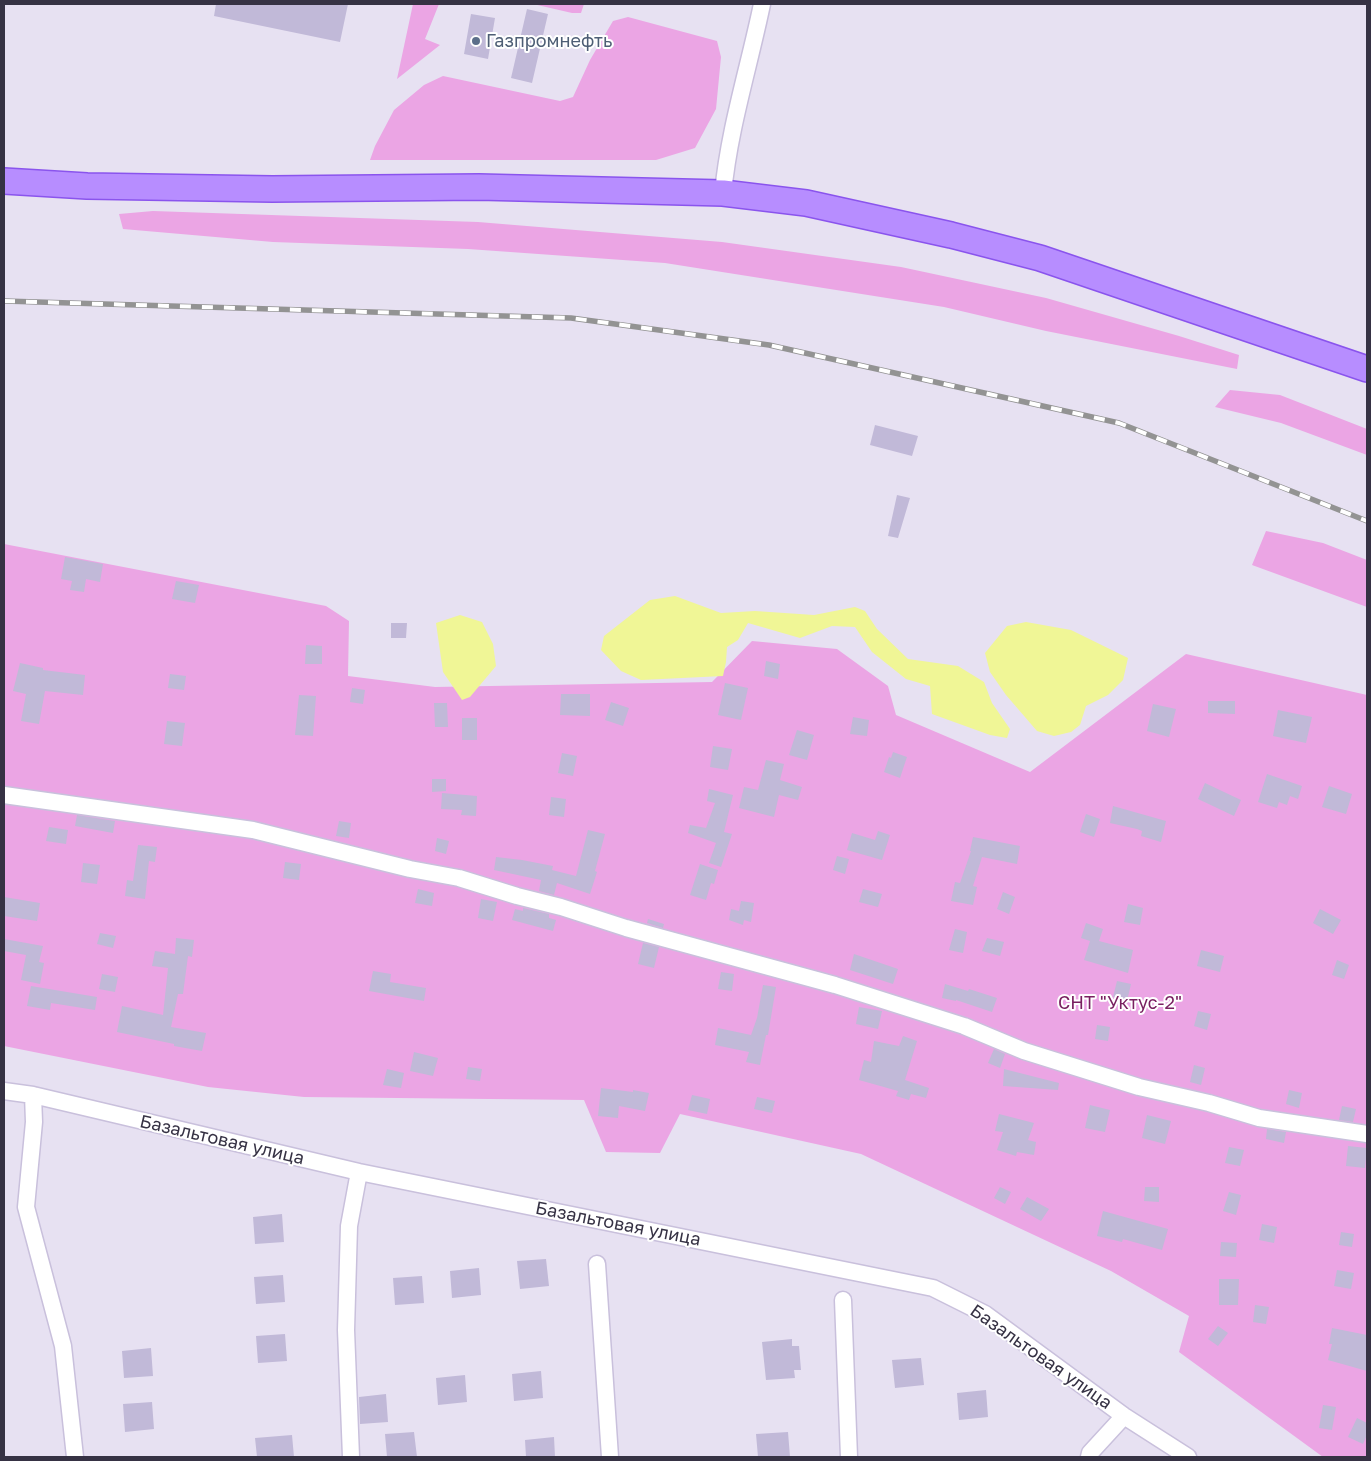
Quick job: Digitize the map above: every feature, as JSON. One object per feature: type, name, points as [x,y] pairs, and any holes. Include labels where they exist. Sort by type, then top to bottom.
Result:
[{"type":"main road","points":[[4,181],[87,186],[252,189],[479,187],[724,193],[806,203],[951,235],[1040,258],[1367,369]]},
{"type":"street","points":[[724,193],[726,169],[737,111],[762,4]]},
{"type":"street","points":[[4,796],[254,830],[410,869],[459,878],[517,896],[562,907],[626,928],[835,985],[964,1026],[1024,1051],[1139,1087],[1209,1103],[1259,1118],[1367,1134]]},
{"type":"street","name":"Базальтовая улица","points":[[4,1091],[32,1095],[359,1172],[932,1288],[985,1314],[1124,1416],[1188,1457]]},
{"type":"street","points":[[32,1095],[34,1122],[26,1207],[63,1346],[75,1457]]},
{"type":"street","points":[[351,1457],[346,1330],[349,1226],[359,1172]]},
{"type":"street","points":[[597,1264],[610,1457]]},
{"type":"street","points":[[843,1300],[849,1457]]},
{"type":"street","points":[[1089,1457],[1090,1453],[1124,1416]]},
{"type":"green space","points":[[413,4],[439,4],[425,39],[440,45],[397,79]]},
{"type":"green space","points":[[533,4],[584,4],[581,13],[572,13]]},
{"type":"green space","points":[[628,17],[717,41],[721,57],[716,109],[695,148],[656,160],[370,160],[375,146],[394,110],[424,85],[443,76],[560,101],[573,97],[590,60],[613,21]]},
{"type":"green space","points":[[153,211],[478,222],[722,242],[901,267],[1046,298],[1239,355],[1237,369],[1046,331],[944,307],[665,263],[468,249],[273,242],[123,229],[119,214]]},
{"type":"green space","points":[[1230,390],[1280,395],[1367,429],[1367,455],[1281,423],[1215,407]]},
{"type":"green space","points":[[1266,531],[1323,543],[1367,560],[1367,607],[1252,565]]},
{"type":"green space","name":"СНТ \"Уктус-2\"","points":[[4,544],[326,606],[349,621],[348,676],[435,687],[712,682],[752,641],[837,649],[888,686],[896,715],[1030,772],[1186,654],[1367,695],[1367,1457],[1323,1457],[1179,1352],[1189,1316],[1111,1271],[861,1154],[680,1114],[660,1153],[606,1152],[584,1100],[304,1097],[208,1087],[4,1046]]},
{"type":"shaded area","points":[[675,596],[721,613],[755,611],[814,615],[855,607],[865,611],[877,629],[908,659],[958,666],[984,682],[992,703],[1010,729],[1007,738],[990,735],[932,714],[930,686],[906,679],[872,652],[855,627],[832,626],[800,638],[748,623],[738,640],[727,647],[723,676],[641,680],[621,671],[601,650],[604,636],[650,600]]},
{"type":"shaded area","points":[[460,615],[482,622],[493,644],[496,666],[470,697],[462,700],[443,672],[436,623]]},
{"type":"shaded area","points":[[1026,622],[1071,630],[1128,658],[1123,680],[1108,695],[1086,706],[1080,725],[1071,732],[1054,736],[1037,731],[1006,695],[990,672],[985,653],[1007,626]]},
{"type":"building","points":[[216,4],[348,4],[340,42],[214,16]]},
{"type":"building","points":[[527,9],[548,14],[532,83],[511,78]]},
{"type":"building","points":[[471,14],[495,18],[488,59],[464,54]]},
{"type":"building","points":[[875,425],[918,436],[912,456],[870,445]]},
{"type":"building","points":[[897,495],[910,498],[898,538],[888,536]]},
{"type":"building","points":[[65,557],[103,564],[100,582],[86,579],[84,592],[70,590],[72,581],[61,579]]},
{"type":"building","points":[[176,581],[199,585],[195,603],[172,599]]},
{"type":"building","points":[[391,623],[407,623],[406,638],[391,638]]},
{"type":"building","points":[[306,645],[322,646],[322,664],[305,664]]},
{"type":"building","points":[[766,661],[780,664],[778,679],[764,676]]},
{"type":"building","points":[[20,663],[43,668],[43,670],[85,675],[83,695],[45,691],[39,724],[21,721],[26,694],[13,691]]},
{"type":"building","points":[[170,674],[186,676],[184,690],[168,688]]},
{"type":"building","points":[[725,683],[748,688],[741,720],[718,715]]},
{"type":"building","points":[[352,688],[365,690],[363,704],[350,702]]},
{"type":"building","points":[[561,694],[590,694],[590,716],[560,715]]},
{"type":"building","points":[[299,695],[316,696],[313,736],[295,735]]},
{"type":"building","points":[[1208,701],[1235,701],[1235,714],[1208,713]]},
{"type":"building","points":[[611,702],[629,708],[623,726],[605,720]]},
{"type":"building","points":[[434,703],[447,703],[448,727],[435,727]]},
{"type":"building","points":[[1153,704],[1176,709],[1169,737],[1147,731]]},
{"type":"building","points":[[1278,710],[1312,717],[1306,743],[1273,736]]},
{"type":"building","points":[[853,717],[869,720],[867,736],[850,734]]},
{"type":"building","points":[[462,718],[477,718],[477,740],[462,740]]},
{"type":"building","points":[[167,721],[185,723],[182,746],[164,744]]},
{"type":"building","points":[[797,730],[814,735],[807,760],[789,755]]},
{"type":"building","points":[[713,746],[732,749],[728,770],[710,767]]},
{"type":"building","points":[[893,752],[907,757],[900,778],[884,772],[889,757],[891,758]]},
{"type":"building","points":[[562,753],[577,756],[573,776],[558,773]]},
{"type":"building","points":[[766,760],[784,764],[780,780],[802,787],[798,800],[779,795],[774,817],[739,808],[744,787],[758,790]]},
{"type":"building","points":[[1267,774],[1302,786],[1298,799],[1290,796],[1287,805],[1279,802],[1277,808],[1258,802]]},
{"type":"building","points":[[432,779],[446,779],[446,791],[432,792]]},
{"type":"building","points":[[1205,783],[1241,800],[1234,816],[1198,799]]},
{"type":"building","points":[[1329,786],[1352,794],[1346,814],[1322,807]]},
{"type":"building","points":[[709,789],[733,795],[724,832],[732,834],[721,867],[709,863],[716,843],[688,833],[690,825],[706,828],[715,803],[707,801]]},
{"type":"building","points":[[442,793],[477,796],[476,816],[461,815],[462,810],[441,809]]},
{"type":"building","points":[[551,797],[566,799],[564,817],[549,815]]},
{"type":"building","points":[[1113,806],[1166,821],[1161,842],[1141,836],[1142,831],[1137,829],[1110,823]]},
{"type":"building","points":[[1086,814],[1100,819],[1094,837],[1080,832]]},
{"type":"building","points":[[77,815],[115,821],[113,833],[75,826]]},
{"type":"building","points":[[339,821],[351,823],[349,838],[336,836]]},
{"type":"building","points":[[49,827],[68,830],[66,844],[46,841]]},
{"type":"building","points":[[588,830],[605,834],[590,894],[557,883],[554,895],[539,891],[541,880],[494,870],[496,857],[553,866],[552,870],[576,876]]},
{"type":"building","points":[[878,831],[890,835],[882,860],[847,850],[852,833],[875,840]]},
{"type":"building","points":[[973,837],[1020,846],[1017,864],[982,857],[973,886],[977,887],[973,905],[951,901],[955,882],[960,883],[971,851]]},
{"type":"building","points":[[437,838],[449,841],[446,854],[435,851]]},
{"type":"building","points":[[138,845],[157,847],[155,862],[149,861],[145,899],[125,896],[127,880],[133,881]]},
{"type":"building","points":[[837,856],[849,859],[845,874],[833,870]]},
{"type":"building","points":[[285,862],[301,864],[299,880],[283,878]]},
{"type":"building","points":[[83,863],[100,865],[97,884],[81,882]]},
{"type":"building","points":[[700,864],[718,870],[714,884],[711,883],[706,900],[690,895]]},
{"type":"building","points":[[418,889],[434,893],[432,906],[415,903]]},
{"type":"building","points":[[863,889],[882,894],[878,907],[859,902]]},
{"type":"building","points":[[1003,892],[1015,897],[1009,914],[997,909]]},
{"type":"building","points":[[4,897],[40,903],[37,921],[4,916]]},
{"type":"building","points":[[481,899],[497,902],[493,921],[478,918]]},
{"type":"building","points":[[741,901],[754,903],[751,922],[744,920],[743,925],[729,920],[731,909],[739,911]]},
{"type":"building","points":[[1128,904],[1143,908],[1140,925],[1124,922]]},
{"type":"building","points":[[523,908],[549,914],[549,918],[556,920],[553,931],[512,920],[515,909],[523,911]]},
{"type":"building","points":[[1320,909],[1341,920],[1333,934],[1313,923]]},
{"type":"building","points":[[648,919],[664,924],[663,928],[647,923]]},
{"type":"building","points":[[1086,923],[1103,929],[1099,941],[1133,950],[1128,973],[1084,960],[1090,941],[1081,938]]},
{"type":"building","points":[[955,929],[967,932],[963,953],[949,950]]},
{"type":"building","points":[[100,933],[116,936],[113,948],[97,944]]},
{"type":"building","points":[[176,938],[194,940],[192,957],[188,956],[183,994],[178,994],[171,1027],[206,1033],[202,1051],[117,1032],[122,1006],[163,1015],[168,968],[152,966],[155,951],[175,954]]},
{"type":"building","points":[[987,938],[1004,942],[1000,956],[982,951]]},
{"type":"building","points":[[4,939],[43,946],[39,962],[44,963],[40,984],[21,980],[26,955],[4,951]]},
{"type":"building","points":[[643,943],[659,947],[654,968],[638,964]]},
{"type":"building","points":[[1201,950],[1224,956],[1220,972],[1197,966]]},
{"type":"building","points":[[854,954],[898,969],[893,984],[850,970]]},
{"type":"building","points":[[1337,960],[1349,965],[1344,979],[1332,975]]},
{"type":"building","points":[[373,971],[391,974],[390,982],[426,988],[424,1001],[369,991]]},
{"type":"building","points":[[721,972],[734,974],[732,991],[718,989]]},
{"type":"building","points":[[102,974],[118,977],[115,992],[99,989]]},
{"type":"building","points":[[1117,981],[1131,984],[1127,1001],[1113,997]]},
{"type":"building","points":[[945,984],[997,998],[992,1012],[956,1000],[942,998]]},
{"type":"building","points":[[763,985],[776,987],[768,1035],[766,1035],[760,1065],[746,1062],[749,1052],[715,1045],[718,1028],[751,1035],[757,1018]]},
{"type":"building","points":[[31,986],[97,997],[95,1010],[51,1003],[50,1010],[27,1006]]},
{"type":"building","points":[[859,1007],[882,1011],[878,1029],[856,1024]]},
{"type":"building","points":[[1198,1011],[1211,1014],[1207,1030],[1194,1026]]},
{"type":"building","points":[[1097,1025],[1110,1027],[1108,1041],[1095,1039]]},
{"type":"building","points":[[903,1036],[917,1041],[905,1080],[929,1088],[926,1098],[911,1094],[909,1100],[896,1096],[898,1091],[859,1080],[864,1060],[871,1062],[874,1041],[899,1046]]},
{"type":"building","points":[[994,1049],[1005,1054],[1000,1068],[988,1063]]},
{"type":"building","points":[[414,1052],[438,1058],[433,1076],[410,1071]]},
{"type":"building","points":[[1194,1065],[1205,1068],[1201,1085],[1190,1082]]},
{"type":"building","points":[[468,1067],[482,1069],[480,1081],[466,1079]]},
{"type":"building","points":[[387,1069],[404,1073],[401,1088],[383,1085]]},
{"type":"building","points":[[1004,1069],[1059,1083],[1058,1090],[1003,1086]]},
{"type":"building","points":[[601,1088],[649,1093],[645,1111],[619,1106],[618,1118],[598,1116]]},
{"type":"building","points":[[1289,1090],[1302,1093],[1299,1108],[1286,1104]]},
{"type":"building","points":[[692,1095],[710,1099],[707,1114],[688,1110]]},
{"type":"building","points":[[757,1097],[775,1101],[772,1113],[754,1109]]},
{"type":"building","points":[[1090,1105],[1110,1110],[1105,1132],[1085,1128]]},
{"type":"building","points":[[1342,1106],[1356,1109],[1353,1122],[1339,1120]]},
{"type":"building","points":[[999,1114],[1034,1123],[1028,1140],[1036,1142],[1034,1155],[1017,1152],[1016,1156],[997,1150],[1003,1132],[995,1131]]},
{"type":"building","points":[[1147,1115],[1171,1121],[1165,1144],[1142,1138]]},
{"type":"building","points":[[1267,1129],[1286,1132],[1284,1143],[1266,1139]]},
{"type":"building","points":[[1348,1146],[1367,1148],[1365,1168],[1346,1166]]},
{"type":"building","points":[[1229,1147],[1244,1150],[1240,1166],[1225,1163]]},
{"type":"building","points":[[1000,1187],[1011,1192],[1005,1204],[994,1198]]},
{"type":"building","points":[[1145,1187],[1159,1187],[1159,1202],[1144,1201]]},
{"type":"building","points":[[1229,1192],[1241,1195],[1236,1215],[1223,1211]]},
{"type":"building","points":[[1027,1197],[1049,1209],[1041,1221],[1020,1209]]},
{"type":"building","points":[[1103,1211],[1168,1229],[1162,1250],[1123,1239],[1122,1242],[1097,1236]]},
{"type":"building","points":[[282,1214],[284,1242],[255,1244],[253,1217]]},
{"type":"building","points":[[1262,1224],[1277,1227],[1274,1243],[1259,1240]]},
{"type":"building","points":[[1341,1232],[1354,1234],[1352,1247],[1339,1245]]},
{"type":"building","points":[[1221,1242],[1237,1243],[1236,1257],[1220,1256]]},
{"type":"building","points":[[546,1259],[549,1286],[520,1289],[517,1261]]},
{"type":"building","points":[[479,1268],[481,1295],[452,1298],[450,1271]]},
{"type":"building","points":[[1337,1270],[1354,1273],[1351,1289],[1334,1286]]},
{"type":"building","points":[[283,1275],[285,1302],[256,1304],[254,1277]]},
{"type":"building","points":[[422,1276],[424,1303],[395,1305],[393,1278]]},
{"type":"building","points":[[1219,1279],[1239,1279],[1238,1305],[1219,1305]]},
{"type":"building","points":[[1255,1305],[1269,1307],[1266,1324],[1253,1322]]},
{"type":"building","points":[[1218,1326],[1228,1333],[1218,1346],[1208,1339]]},
{"type":"building","points":[[1332,1328],[1367,1335],[1367,1371],[1328,1360],[1332,1344],[1329,1344]]},
{"type":"building","points":[[285,1334],[287,1361],[258,1363],[256,1336]]},
{"type":"building","points":[[792,1339],[792,1346],[799,1346],[801,1370],[794,1370],[795,1378],[766,1380],[762,1342]]},
{"type":"building","points":[[151,1348],[153,1376],[124,1378],[122,1351]]},
{"type":"building","points":[[921,1358],[924,1385],[895,1388],[892,1360]]},
{"type":"building","points":[[541,1371],[543,1398],[514,1401],[512,1374]]},
{"type":"building","points":[[465,1375],[467,1402],[438,1405],[436,1378]]},
{"type":"building","points":[[986,1390],[988,1417],[959,1420],[957,1393]]},
{"type":"building","points":[[386,1394],[388,1422],[360,1424],[359,1397]]},
{"type":"building","points":[[152,1402],[154,1429],[125,1432],[123,1404]]},
{"type":"building","points":[[1323,1405],[1336,1407],[1332,1430],[1319,1428]]},
{"type":"building","points":[[1357,1418],[1367,1423],[1367,1435],[1363,1444],[1348,1437]]},
{"type":"building","points":[[414,1432],[417,1457],[387,1457],[385,1434]]},
{"type":"building","points":[[788,1432],[790,1457],[758,1457],[756,1434]]},
{"type":"building","points":[[292,1435],[294,1457],[257,1457],[255,1438]]},
{"type":"building","points":[[554,1437],[555,1457],[526,1457],[525,1440]]},
{"type":"railway","points":[[4,301],[571,318],[769,345],[1119,423],[1367,521]]},
{"type":"place","name":"Газпромнефть","points":[[476,41]]}]
